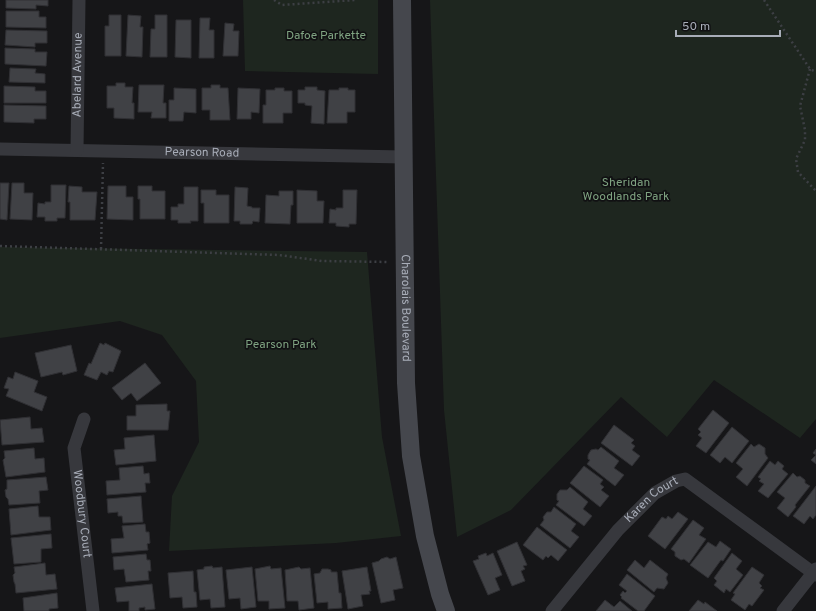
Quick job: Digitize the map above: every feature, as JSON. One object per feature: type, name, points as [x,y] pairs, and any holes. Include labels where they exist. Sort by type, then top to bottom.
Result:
[{"type":"street","name":"Abelard Avenue","points":[[77,150],[80,0]]},
{"type":"street","name":"Charolais Boulevard","points":[[402,0],[406,383],[411,456],[425,536],[446,611]]},
{"type":"street","name":"Pearson Road","points":[[0,149],[403,157]]},
{"type":"street","name":"Woodbury Court","points":[[84,419],[74,448],[93,611]]},
{"type":"street","name":"Karen Court","points":[[552,611],[618,530],[655,493],[676,481],[685,479],[815,572]]},
{"type":"street","points":[[783,611],[815,572]]},
{"type":"path","points":[[274,0],[282,5],[355,0]]},
{"type":"path","points":[[764,0],[810,69],[816,72]]},
{"type":"path","points":[[810,69],[800,106],[805,130],[805,140],[796,159],[798,172],[816,191]]},
{"type":"path","points":[[101,249],[104,151]]},
{"type":"path","points":[[0,246],[279,254],[322,261],[404,262]]},
{"type":"green space","name":"Dafoe Parkette","points":[[243,0],[378,0],[378,74],[245,71]]},
{"type":"green space","name":"Sheridan Woodlands Park","points":[[430,0],[816,0],[816,419],[800,438],[714,380],[667,437],[621,397],[511,510],[457,537],[444,410]]},
{"type":"green space","name":"Pearson Park","points":[[0,247],[367,252],[382,437],[401,536],[336,543],[169,551],[172,496],[199,442],[196,381],[162,335],[120,321],[0,338]]},
{"type":"building","points":[[6,0],[48,0],[48,6],[36,5],[36,9],[6,8]]},
{"type":"building","points":[[6,11],[39,11],[39,17],[46,17],[46,28],[6,27]]},
{"type":"building","points":[[109,15],[121,15],[121,56],[105,56],[105,26],[109,26]]},
{"type":"building","points":[[128,15],[141,16],[140,27],[143,27],[142,57],[126,56]]},
{"type":"building","points":[[155,15],[167,15],[167,57],[150,57],[151,29],[155,29]]},
{"type":"building","points":[[200,18],[210,18],[209,30],[214,30],[214,58],[199,58]]},
{"type":"building","points":[[176,20],[191,20],[191,58],[175,57]]},
{"type":"building","points":[[225,23],[234,24],[233,31],[239,31],[238,56],[223,56]]},
{"type":"building","points":[[6,30],[47,31],[47,43],[35,43],[35,47],[5,45]]},
{"type":"building","points":[[5,48],[35,49],[35,52],[47,52],[46,66],[5,64]]},
{"type":"building","points":[[10,68],[36,69],[35,73],[45,74],[45,83],[9,82]]},
{"type":"building","points":[[116,83],[125,83],[125,87],[133,87],[132,103],[134,103],[134,119],[114,118],[114,108],[107,108],[107,86],[116,86]]},
{"type":"building","points":[[139,85],[164,85],[163,103],[166,103],[166,118],[151,118],[152,112],[138,112]]},
{"type":"building","points":[[211,85],[220,85],[220,88],[228,88],[230,120],[210,120],[210,110],[202,110],[202,88],[211,88]]},
{"type":"building","points":[[4,86],[35,87],[35,91],[46,91],[46,103],[4,103]]},
{"type":"building","points":[[305,87],[317,87],[317,90],[325,91],[324,124],[311,123],[312,106],[305,105],[305,103],[298,103],[298,90],[305,90]]},
{"type":"building","points":[[174,88],[196,89],[196,113],[184,112],[183,121],[169,121],[169,100],[174,100]]},
{"type":"building","points":[[238,88],[260,89],[259,113],[251,112],[251,119],[237,119]]},
{"type":"building","points":[[275,88],[284,88],[284,91],[292,91],[292,113],[283,113],[283,123],[263,123],[263,105],[266,105],[266,90],[275,90]]},
{"type":"building","points":[[339,88],[355,90],[355,112],[347,112],[347,123],[327,123],[329,90],[339,90]]},
{"type":"building","points":[[4,105],[46,106],[46,119],[34,119],[34,123],[4,122]]},
{"type":"building","points":[[0,183],[9,183],[7,220],[0,219]]},
{"type":"building","points":[[12,183],[24,183],[24,193],[33,193],[32,220],[10,219]]},
{"type":"building","points":[[51,185],[66,185],[65,218],[57,218],[57,221],[45,221],[45,217],[37,217],[38,203],[45,204],[45,202],[51,202]]},
{"type":"building","points":[[69,186],[82,187],[82,192],[97,192],[95,220],[70,220],[70,202],[68,202]]},
{"type":"building","points":[[108,186],[126,186],[126,197],[133,197],[133,220],[107,219]]},
{"type":"building","points":[[138,186],[152,186],[152,191],[165,191],[165,219],[140,219],[140,199],[138,199]]},
{"type":"building","points":[[184,187],[198,187],[198,221],[190,221],[191,223],[178,223],[178,220],[171,220],[171,207],[178,207],[178,204],[184,204]]},
{"type":"building","points":[[235,187],[248,188],[247,206],[252,208],[260,208],[259,222],[253,221],[252,224],[240,224],[240,221],[234,221]]},
{"type":"building","points":[[201,190],[216,190],[216,195],[229,195],[229,223],[204,223],[204,203],[201,203]]},
{"type":"building","points":[[297,190],[317,191],[317,201],[324,201],[323,223],[297,223]]},
{"type":"building","points":[[343,190],[357,190],[356,224],[349,224],[349,227],[336,226],[336,223],[329,223],[330,209],[336,210],[336,208],[343,208]]},
{"type":"building","points":[[279,191],[293,191],[293,205],[291,205],[290,224],[265,223],[266,195],[279,196]]},
{"type":"building","points":[[100,343],[104,345],[105,343],[121,351],[113,372],[109,371],[107,375],[101,372],[97,380],[84,375],[89,363],[91,364]]},
{"type":"building","points":[[71,345],[77,371],[63,375],[62,372],[41,377],[35,353]]},
{"type":"building","points":[[145,363],[161,383],[137,401],[131,393],[122,400],[112,388]]},
{"type":"building","points":[[15,372],[38,381],[34,392],[47,397],[42,411],[6,396],[9,389],[4,388],[8,377],[13,379]]},
{"type":"building","points":[[167,404],[167,411],[170,411],[168,430],[127,430],[127,416],[136,416],[136,405]]},
{"type":"building","points":[[713,410],[729,423],[706,453],[696,446],[702,438],[698,435],[701,432],[698,429]]},
{"type":"building","points":[[30,417],[31,429],[42,428],[44,442],[2,445],[0,420]]},
{"type":"building","points":[[614,425],[634,440],[631,443],[635,446],[632,450],[640,456],[632,466],[601,443]]},
{"type":"building","points":[[732,427],[749,441],[732,463],[725,457],[720,463],[710,455]]},
{"type":"building","points":[[154,435],[156,461],[116,465],[114,450],[125,449],[124,438]]},
{"type":"building","points":[[751,444],[754,447],[759,444],[765,448],[765,454],[768,458],[747,486],[736,477],[743,469],[736,463]]},
{"type":"building","points":[[601,447],[619,461],[614,468],[624,475],[615,486],[587,464],[590,460],[588,459],[588,455],[591,450],[598,450]]},
{"type":"building","points":[[34,448],[35,459],[44,458],[45,472],[6,477],[3,460],[5,458],[4,451]]},
{"type":"building","points":[[816,455],[816,464],[811,460]]},
{"type":"building","points":[[770,461],[775,465],[778,461],[784,466],[782,469],[788,474],[768,498],[758,491],[764,484],[759,481],[761,479],[758,477]]},
{"type":"building","points":[[143,466],[144,474],[149,473],[150,483],[145,483],[146,492],[107,495],[106,481],[120,480],[119,468]]},
{"type":"building","points":[[584,466],[603,480],[600,484],[604,487],[601,490],[609,496],[600,507],[570,483]]},
{"type":"building","points":[[793,473],[797,477],[800,476],[805,480],[805,483],[810,486],[795,505],[796,507],[788,517],[777,508],[785,498],[777,492]]},
{"type":"building","points":[[46,477],[48,490],[39,491],[40,503],[9,505],[5,490],[7,489],[7,480]]},
{"type":"building","points":[[816,486],[816,515],[813,519],[810,516],[804,524],[793,516]]},
{"type":"building","points":[[570,487],[588,502],[583,509],[592,516],[584,526],[556,505],[559,501],[557,500],[557,494],[560,490],[567,490]]},
{"type":"building","points":[[141,496],[143,522],[123,523],[122,516],[118,516],[118,512],[108,513],[107,499]]},
{"type":"building","points":[[38,506],[39,517],[50,517],[51,530],[11,535],[9,509]]},
{"type":"building","points":[[554,507],[576,524],[571,531],[579,537],[570,548],[540,525],[544,520],[543,517],[547,512],[551,512]]},
{"type":"building","points":[[678,512],[688,519],[665,549],[648,536],[662,517],[666,519],[668,516],[672,519]]},
{"type":"building","points":[[693,520],[704,528],[699,535],[706,539],[689,563],[684,559],[681,560],[675,556],[675,552],[671,549]]},
{"type":"building","points":[[145,524],[146,532],[149,532],[150,543],[147,544],[148,550],[112,553],[111,539],[124,538],[122,526]]},
{"type":"building","points":[[537,527],[567,550],[558,561],[551,555],[548,558],[546,556],[543,560],[523,545]]},
{"type":"building","points":[[51,534],[52,548],[41,549],[41,562],[14,564],[11,538]]},
{"type":"building","points":[[720,541],[731,549],[708,578],[690,565],[708,542],[716,547]]},
{"type":"building","points":[[517,542],[527,565],[523,566],[525,569],[521,571],[525,581],[512,586],[497,551]]},
{"type":"building","points":[[486,553],[487,556],[493,553],[502,575],[495,578],[500,590],[488,595],[473,561],[479,559],[478,556]]},
{"type":"building","points":[[732,553],[742,561],[736,569],[743,575],[730,592],[726,589],[724,593],[714,585],[717,581],[714,578]]},
{"type":"building","points":[[146,554],[147,560],[150,560],[151,571],[148,571],[149,580],[126,582],[124,569],[114,570],[113,557]]},
{"type":"building","points":[[387,557],[390,559],[396,557],[403,588],[393,590],[395,600],[381,603],[372,563]]},
{"type":"building","points":[[635,560],[644,568],[650,560],[668,574],[666,578],[668,583],[664,589],[657,588],[654,592],[627,570]]},
{"type":"building","points":[[45,563],[46,575],[55,574],[57,589],[16,593],[13,575],[15,573],[14,567]]},
{"type":"building","points":[[212,566],[213,568],[222,567],[225,607],[211,608],[210,599],[200,600],[197,570]]},
{"type":"building","points":[[270,566],[271,569],[281,568],[285,608],[269,609],[269,601],[258,601],[255,569]]},
{"type":"building","points":[[252,567],[256,607],[241,609],[240,598],[229,599],[226,570]]},
{"type":"building","points":[[299,567],[301,569],[310,568],[314,608],[299,610],[298,601],[287,601],[285,570]]},
{"type":"building","points":[[367,567],[371,591],[369,591],[370,594],[361,595],[363,606],[348,609],[342,571]]},
{"type":"building","points":[[752,567],[764,575],[759,583],[762,586],[760,588],[764,590],[752,606],[749,604],[745,610],[731,600],[735,594],[733,593]]},
{"type":"building","points":[[322,569],[337,572],[342,608],[328,609],[328,602],[317,603],[314,574],[320,573]]},
{"type":"building","points":[[193,571],[194,592],[196,592],[197,607],[183,608],[182,597],[170,598],[168,573]]},
{"type":"building","points":[[627,574],[655,596],[644,611],[638,611],[621,598],[622,597],[620,595],[623,591],[625,593],[627,591],[619,585]]},
{"type":"building","points":[[152,584],[155,609],[145,610],[145,607],[139,608],[139,611],[129,611],[129,601],[117,602],[115,588]]},
{"type":"building","points":[[57,593],[58,608],[49,609],[49,611],[24,611],[23,598]]},
{"type":"building","points":[[605,600],[614,607],[620,601],[632,611],[596,611]]},
{"type":"building","points":[[698,600],[704,604],[705,602],[717,611],[689,611]]}]
